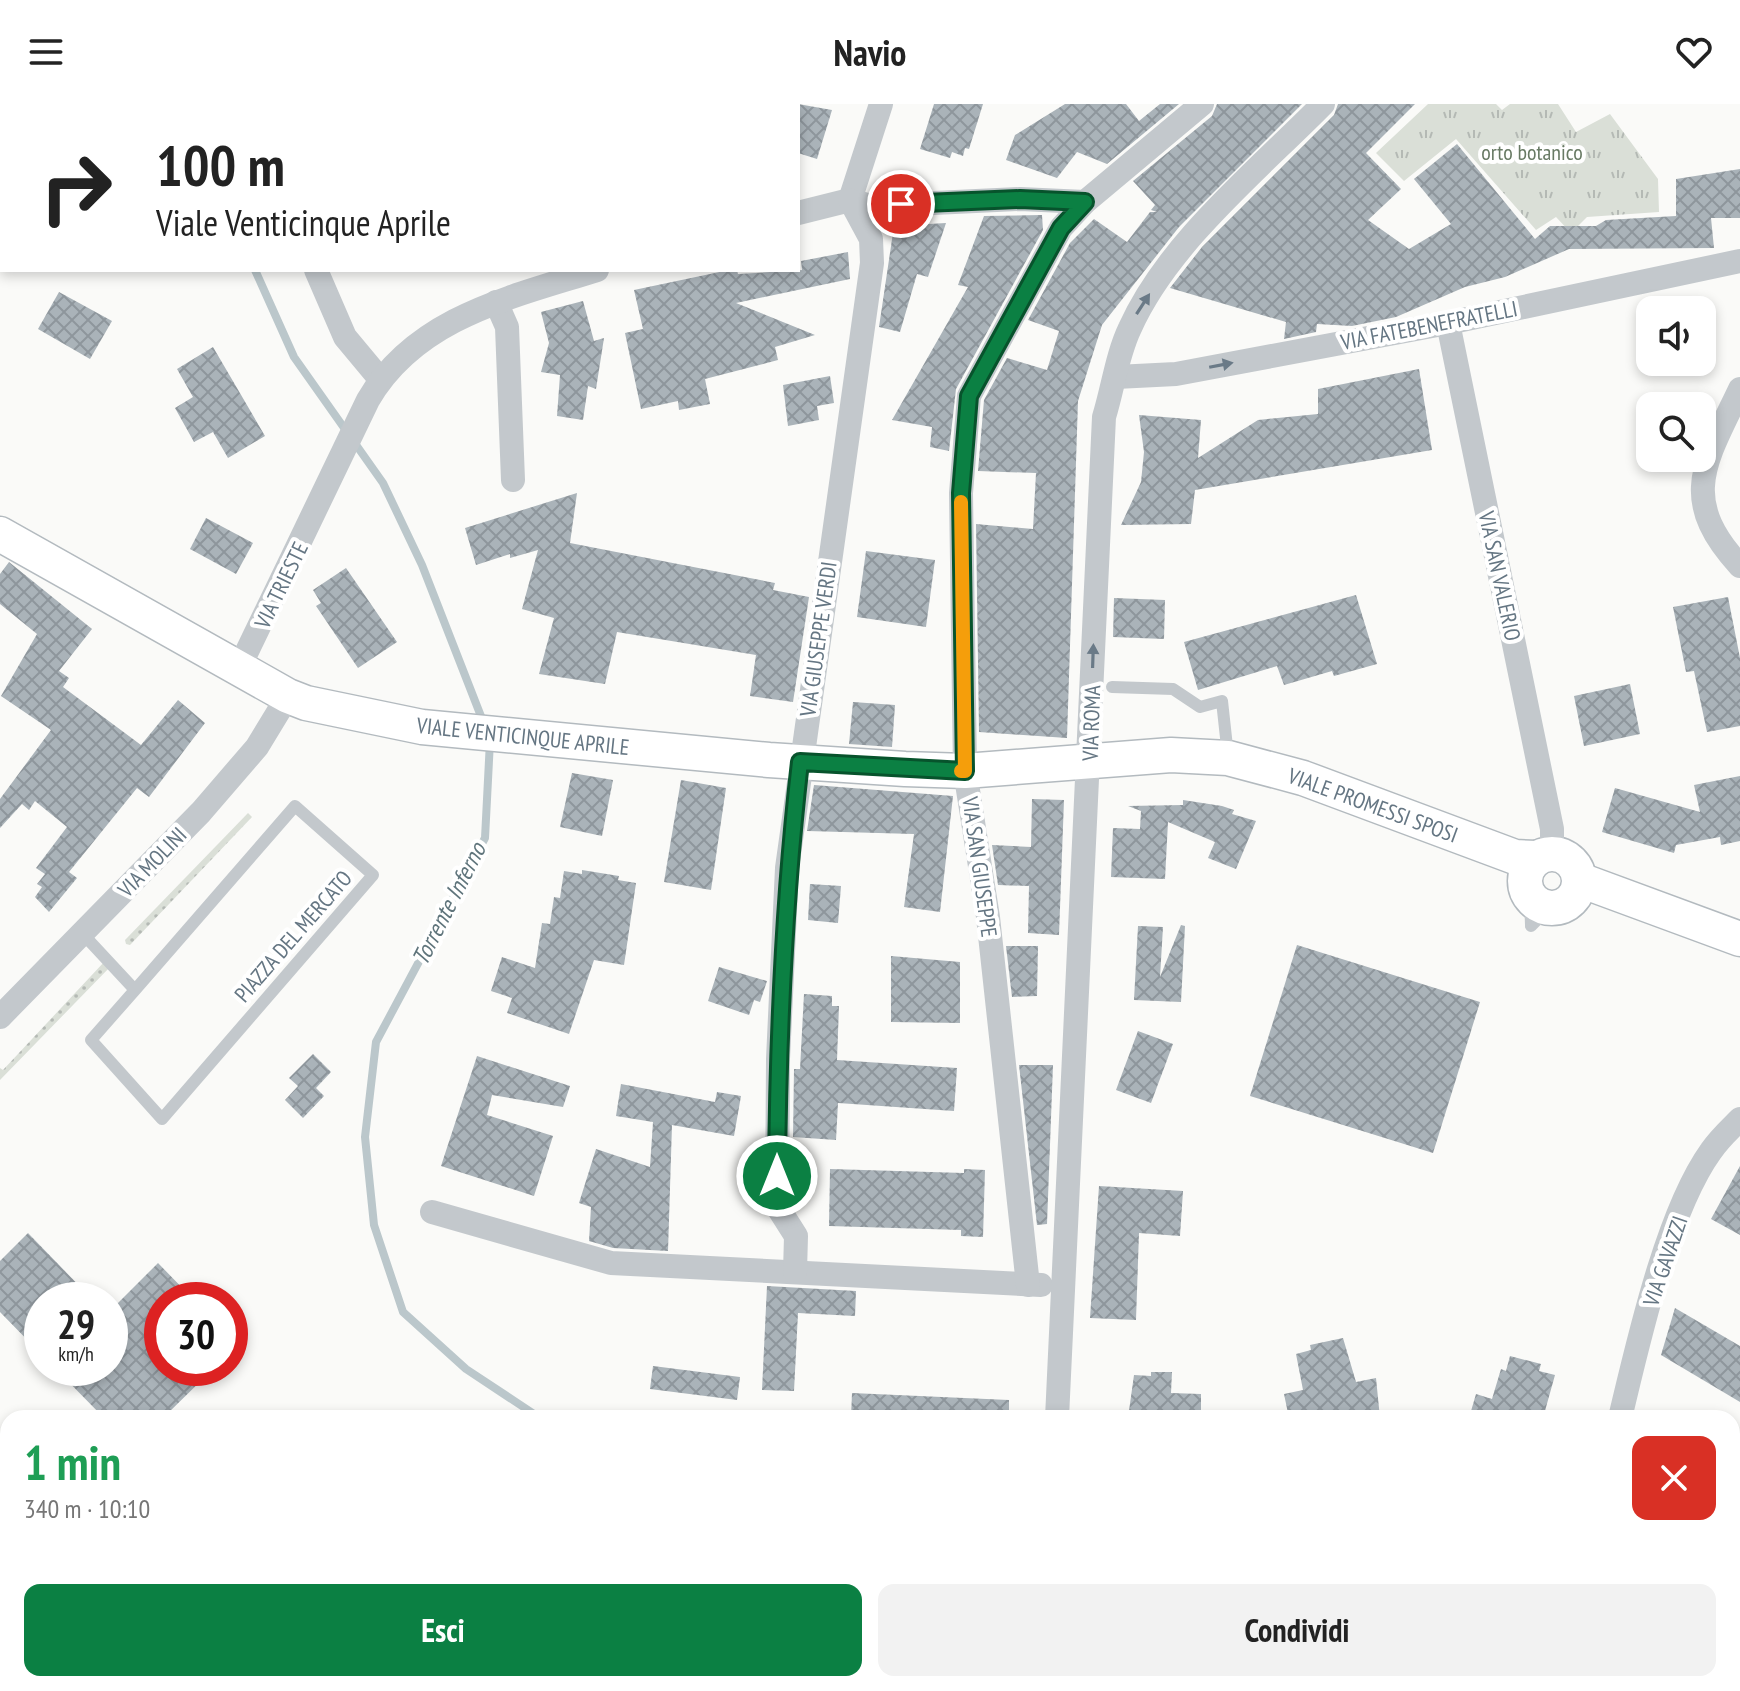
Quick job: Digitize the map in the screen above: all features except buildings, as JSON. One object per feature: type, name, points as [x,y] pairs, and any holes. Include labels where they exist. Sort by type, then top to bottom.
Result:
[{"type":"main road","name":"VIALE VENTICINQUE APRILE","points":[[0,534],[240,666],[288,696],[422,727],[800,762],[965,771],[1090,762]]},
{"type":"main road","name":"VIALE PROMESSI SPOSI","points":[[1090,762],[1114,757],[1171,755],[1228,758],[1315,782],[1553,873],[1740,939]]},
{"type":"street","points":[[850,200],[881,104]]},
{"type":"street","name":"VIA SAN GIUSEPPE","points":[[1028,1285],[988,917],[965,771],[961,493],[969,396],[1061,228],[1085,202],[1202,104]]},
{"type":"street","name":"VIA ROMA","points":[[1057,1410],[1090,762],[1102,429],[1129,329],[1178,254],[1323,104]]},
{"type":"street","points":[[800,212],[850,200],[871,206],[1020,199],[1085,202]]},
{"type":"street","name":"VIA GIUSEPPE VERDI","points":[[795,1272],[796,1236],[777,1206],[777,1074],[787,868],[872,263],[871,239],[850,200]]},
{"type":"street","name":"VIA FATEBENEFRATELLI","points":[[1116,377],[1176,374],[1448,323],[1740,261]]},
{"type":"street","points":[[317,272],[345,337],[374,390],[443,324],[496,302],[591,272]]},
{"type":"street","points":[[496,302],[507,327],[513,480]]},
{"type":"street","name":"VIA SAN VALERIO","points":[[1448,323],[1553,873]]},
{"type":"street","points":[[1740,389],[1707,457],[1702,486],[1712,534],[1740,566]]},
{"type":"street","name":"VIA TRIESTE","points":[[240,666],[374,390]]},
{"type":"street","name":"VIA MOLINI","points":[[0,1017],[201,812],[257,747],[288,696]]},
{"type":"street","name":"VIA GAVAZZI","points":[[1622,1410],[1651,1299],[1680,1216],[1707,1157],[1740,1119]]},
{"type":"street","points":[[432,1212],[611,1263],[1064,1287]]},
{"type":"lane","points":[[1112,687],[1173,689],[1200,707],[1222,701],[1228,758]]},
{"type":"lane","name":"PIAZZA DEL MERCATO","points":[[295,806],[373,875],[162,1119],[91,1040],[135,990],[295,806]]},
{"type":"lane","points":[[82,933],[135,990]]},
{"type":"green space","name":"orto botanico","points":[[1428,104],[1496,104],[1502,110],[1510,104],[1558,104],[1576,132],[1610,114],[1658,179],[1659,212],[1587,217],[1571,233],[1556,217],[1536,230],[1456,139],[1404,181],[1376,153]]},
{"type":"green space","points":[[248,813],[252,817],[130,945],[126,944],[125,940]]},
{"type":"green space","points":[[105,961],[111,966],[0,1080],[0,1068],[3,1070]]},
{"type":"waterway","name":"Torrente Inferno","points":[[256,272],[294,357],[383,483],[422,565],[484,724]]},
{"type":"waterway","name":"Torrente Inferno","points":[[490,741],[485,838],[376,1042],[365,1137],[374,1225],[403,1312],[466,1369],[528,1410]]},
{"type":"slow traffic","points":[[961,502],[965,771],[961,771]]},
{"type":"route","points":[[777,1176],[778,1059],[787,868],[800,762],[965,771],[961,493],[969,396],[1061,228],[1085,202],[1020,199],[901,204]]}]
